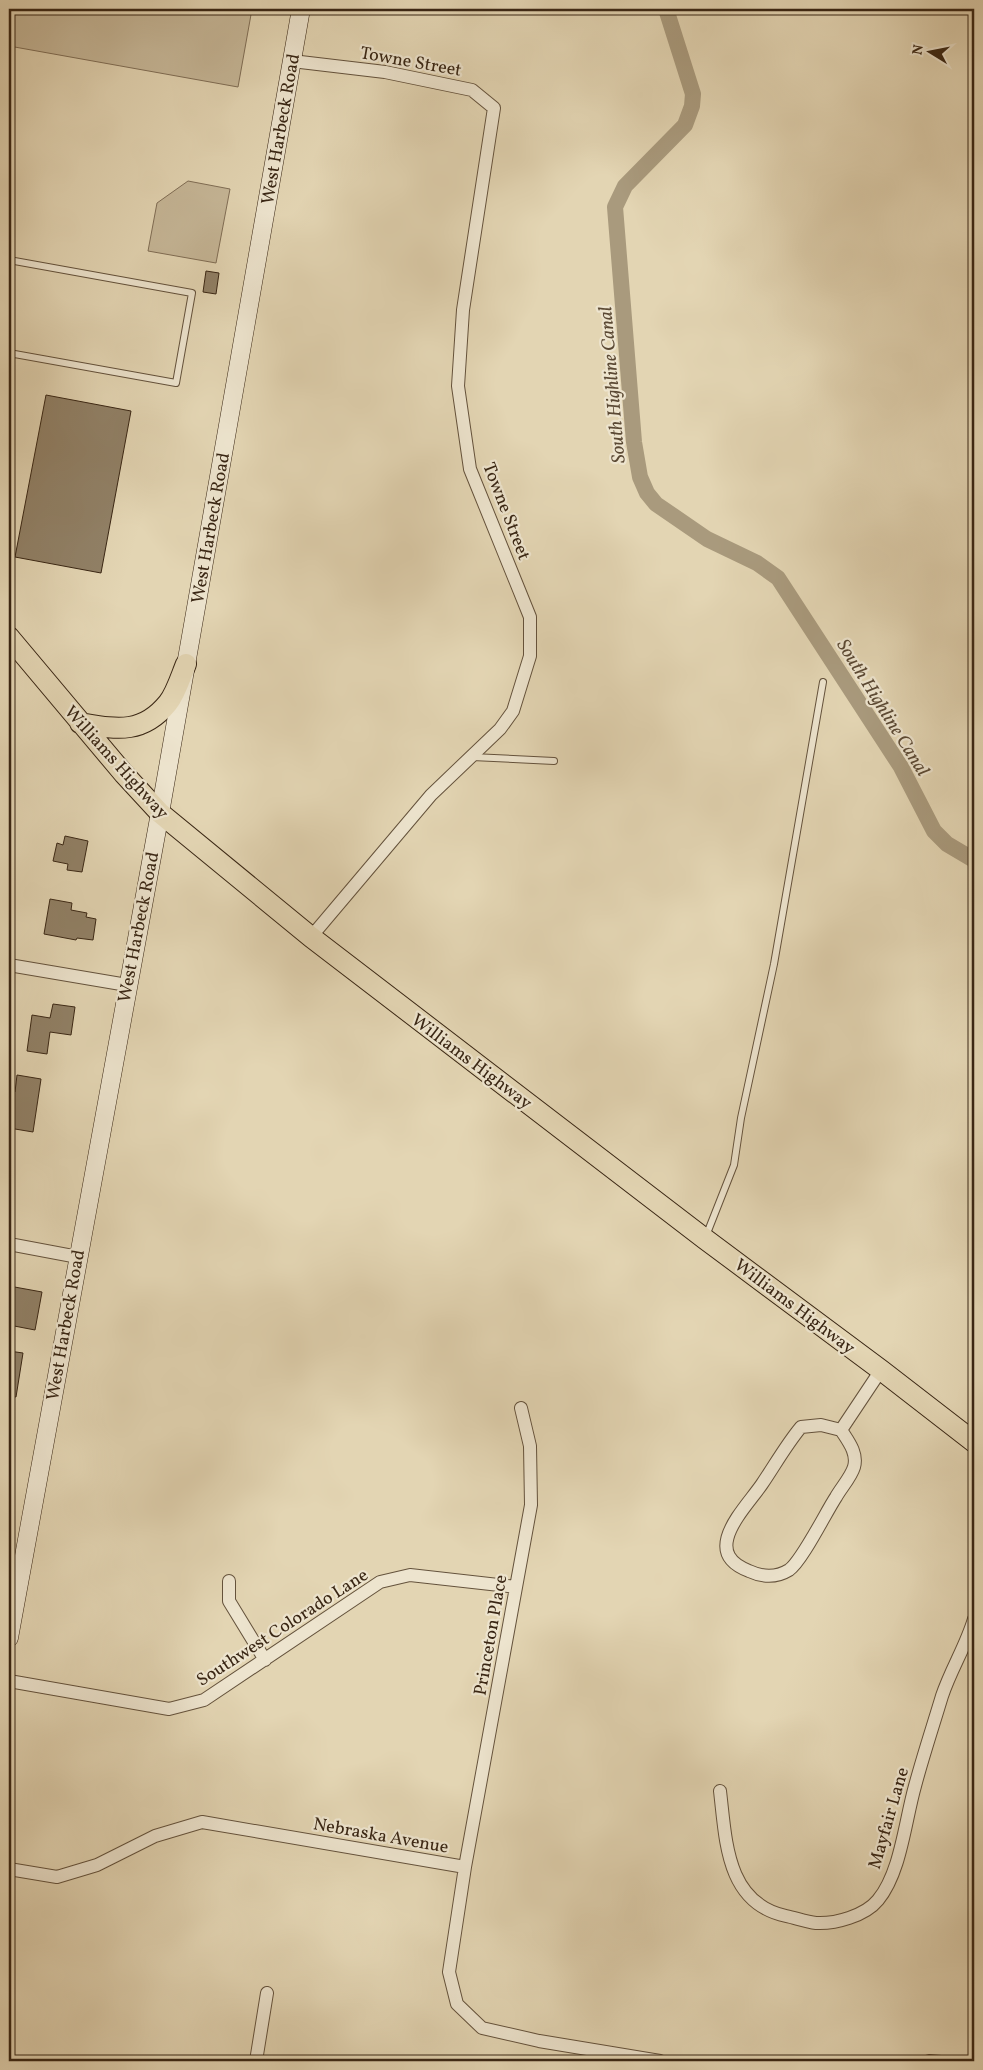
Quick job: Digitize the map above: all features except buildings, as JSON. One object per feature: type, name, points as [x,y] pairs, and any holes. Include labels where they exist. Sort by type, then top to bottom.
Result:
[{"type":"main road","name":"Williams Highway","points":[[9,636],[80,723],[160,813],[311,937],[704,1239],[972,1438]]},
{"type":"main road","points":[[80,723],[114,729],[143,725],[169,703],[186,664]]},
{"type":"street","name":"West Harbeck Road","points":[[9,1638],[16,1581],[160,813],[301,9]]},
{"type":"street","name":"Towne Street","points":[[292,61],[385,72],[472,90],[494,108],[463,310],[458,386],[470,469],[530,617],[530,656],[513,711],[500,729],[431,795],[311,937]]},
{"type":"street","points":[[9,965],[127,985]]},
{"type":"street","points":[[9,1244],[78,1256]]},
{"type":"street","points":[[841,1430],[881,1370]]},
{"type":"street","name":"Princeton Place","points":[[465,1867],[531,1505],[530,1446],[521,1408]]},
{"type":"street","points":[[821,1425],[841,1430],[854,1449],[854,1467],[810,1542],[790,1569],[773,1576],[758,1575],[741,1568],[728,1556],[726,1543],[733,1522],[762,1483],[786,1444],[801,1427],[821,1425]]},
{"type":"street","name":"Southwest Colorado Lane","points":[[9,1681],[169,1709],[204,1700],[380,1582],[410,1575],[516,1587]]},
{"type":"street","points":[[229,1581],[229,1601],[265,1660]]},
{"type":"street","name":"Mayfair Lane","points":[[720,1791],[728,1853],[741,1887],[769,1912],[816,1923],[853,1918],[877,1901],[893,1872],[906,1828],[914,1787],[943,1693],[967,1642],[974,1619]]},
{"type":"street","name":"Nebraska Avenue","points":[[9,1869],[57,1877],[97,1865],[155,1836],[202,1822],[465,1867],[449,1972],[457,2004],[482,2028],[539,2041],[660,2061]]},
{"type":"street","points":[[256,2061],[267,1993]]},
{"type":"lane","points":[[9,260],[192,293],[176,383],[10,353],[9,372]]},
{"type":"lane","points":[[704,1239],[734,1165],[741,1118],[774,964],[823,682]]},
{"type":"lane","points":[[470,757],[554,761]]},
{"type":"lane","points":[[919,2061],[929,2058],[966,2061]]},
{"type":"shaded area","points":[[9,9],[252,9],[238,87],[9,46]]},
{"type":"shaded area","points":[[188,181],[230,189],[216,263],[148,251],[157,203]]},
{"type":"waterway","name":"South Highline Canal","points":[[666,9],[693,94],[692,106],[685,125],[625,186],[615,207],[634,442],[640,477],[647,493],[656,504],[707,539],[757,563],[778,578],[901,767],[934,831],[947,844],[974,860]]}]
